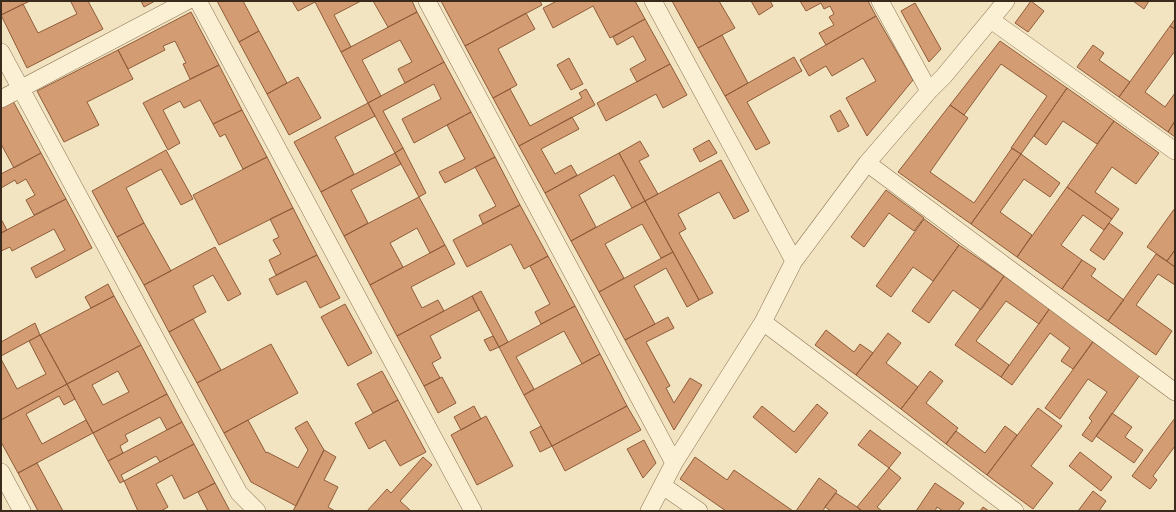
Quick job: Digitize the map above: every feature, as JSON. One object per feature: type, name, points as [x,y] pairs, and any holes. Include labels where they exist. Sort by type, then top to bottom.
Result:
[{"type":"street","points":[[1,99],[187,1]]},
{"type":"street","points":[[198,1],[473,511]]},
{"type":"street","points":[[427,1],[674,463]]},
{"type":"street","points":[[653,1],[794,261]]},
{"type":"street","points":[[880,1],[929,91]]},
{"type":"street","points":[[649,511],[674,463],[763,322],[794,261],[867,163],[929,91],[944,76],[1006,1]]},
{"type":"street","points":[[991,20],[1175,151]]},
{"type":"street","points":[[1,52],[239,493],[257,511]]},
{"type":"street","points":[[867,163],[1175,392]]},
{"type":"street","points":[[763,322],[1015,511]]},
{"type":"street","points":[[1,472],[22,511]]},
{"type":"street","points":[[663,486],[699,511]]},
{"type":"building","points":[[1,1],[30,1],[1,15]]},
{"type":"building","points":[[88,1],[103,29],[27,68],[1,15],[23,4],[38,33],[77,14],[71,2]]},
{"type":"building","points":[[141,1],[155,1],[144,7]]},
{"type":"building","points":[[217,1],[243,1],[259,31],[239,42]]},
{"type":"building","points":[[292,1],[314,1],[315,2],[298,11]]},
{"type":"building","points":[[361,1],[334,15],[351,47],[341,52],[315,2]]},
{"type":"building","points":[[373,1],[412,1],[417,12],[388,27]]},
{"type":"building","points":[[441,1],[540,1],[542,5],[465,46]]},
{"type":"building","points":[[557,1],[635,1],[645,19],[610,38],[593,6],[553,28],[543,8]]},
{"type":"building","points":[[672,1],[719,1],[735,28],[698,48]]},
{"type":"building","points":[[751,1],[770,1],[773,6],[759,15]]},
{"type":"building","points":[[800,1],[868,1],[876,16],[826,45],[819,33],[834,25],[829,17],[834,14],[830,6],[824,9],[821,3],[806,11]]},
{"type":"building","points":[[1031,1],[1044,11],[1028,32],[1015,23]]},
{"type":"building","points":[[1133,1],[1149,1],[1144,9]]},
{"type":"building","points":[[915,3],[941,49],[929,62],[901,11]]},
{"type":"building","points":[[191,12],[219,65],[190,79],[183,64],[186,63],[175,41],[163,46],[165,50],[128,69],[118,50]]},
{"type":"building","points":[[417,12],[444,62],[405,83],[398,69],[412,62],[400,40],[362,60],[381,96],[368,103],[341,52]]},
{"type":"building","points":[[526,13],[535,29],[498,49],[517,85],[493,98],[465,46]]},
{"type":"building","points":[[876,16],[913,80],[867,136],[846,98],[876,81],[863,58],[832,76],[826,66],[809,76],[800,60]]},
{"type":"building","points":[[645,19],[670,64],[637,82],[630,69],[646,60],[633,36],[617,45],[613,37]]},
{"type":"building","points":[[1175,19],[1175,29],[1170,26]]},
{"type":"building","points":[[1170,26],[1175,29],[1175,51],[1145,92],[1165,107],[1175,93],[1175,121],[1168,132],[1119,97]]},
{"type":"building","points":[[259,31],[287,83],[267,94],[239,42]]},
{"type":"building","points":[[722,35],[748,83],[725,96],[698,48]]},
{"type":"building","points":[[1000,41],[1067,88],[1021,154],[1011,148],[1047,96],[1001,64],[964,115],[950,105]]},
{"type":"building","points":[[1093,45],[1104,53],[1099,60],[1130,82],[1119,97],[1077,67]]},
{"type":"building","points":[[118,50],[133,79],[87,102],[99,125],[64,142],[37,91]]},
{"type":"building","points":[[794,57],[802,71],[747,102],[770,143],[756,150],[725,96]]},
{"type":"building","points":[[569,58],[583,84],[571,90],[557,65]]},
{"type":"building","points":[[444,62],[471,112],[414,143],[402,119],[441,99],[434,84],[383,111],[403,148],[395,153],[368,103]]},
{"type":"building","points":[[670,64],[687,95],[663,108],[656,94],[606,121],[597,103]]},
{"type":"building","points":[[219,65],[242,110],[213,124],[200,100],[184,108],[180,101],[163,110],[180,143],[168,150],[143,103]]},
{"type":"building","points":[[298,77],[321,118],[289,135],[267,94]]},
{"type":"building","points":[[1067,88],[1114,121],[1097,144],[1063,121],[1046,145],[1034,136]]},
{"type":"building","points":[[510,89],[530,126],[582,98],[579,93],[586,89],[595,105],[519,146],[493,98]]},
{"type":"building","points":[[13,101],[41,153],[14,168],[1,144],[1,108]]},
{"type":"building","points":[[368,103],[375,116],[335,137],[354,174],[321,192],[294,142]]},
{"type":"building","points":[[950,105],[968,118],[930,172],[974,203],[1012,148],[1021,154],[971,224],[898,172]]},
{"type":"building","points":[[242,110],[267,157],[243,169],[225,134],[220,137],[213,124]]},
{"type":"building","points":[[840,110],[849,126],[838,132],[830,116]]},
{"type":"building","points":[[471,112],[495,157],[445,183],[439,172],[465,159],[447,125]]},
{"type":"building","points":[[572,117],[579,129],[541,149],[555,174],[571,165],[577,175],[545,193],[519,146]]},
{"type":"building","points":[[1114,121],[1159,153],[1136,184],[1112,167],[1095,192],[1119,209],[1112,219],[1067,187]]},
{"type":"building","points":[[1175,121],[1175,137],[1168,132]]},
{"type":"building","points":[[709,140],[717,153],[700,162],[693,149]]},
{"type":"building","points":[[640,141],[649,156],[639,161],[658,194],[645,201],[619,153]]},
{"type":"building","points":[[403,148],[426,193],[419,197],[395,153]]},
{"type":"building","points":[[166,150],[193,199],[181,205],[161,169],[126,188],[144,223],[117,237],[92,191]]},
{"type":"building","points":[[41,153],[66,199],[34,215],[26,200],[35,195],[26,179],[17,184],[15,180],[1,188],[1,174]]},
{"type":"building","points":[[395,153],[401,164],[351,190],[368,223],[344,236],[321,192]]},
{"type":"building","points":[[619,153],[645,201],[632,208],[614,175],[579,195],[596,227],[571,241],[545,193]]},
{"type":"building","points":[[1021,154],[1060,183],[1050,197],[1024,179],[1000,212],[1032,235],[1017,257],[971,224]]},
{"type":"building","points":[[267,157],[293,208],[219,245],[193,195]]},
{"type":"building","points":[[495,157],[520,205],[483,224],[479,215],[496,206],[475,167]]},
{"type":"building","points":[[721,160],[749,211],[734,219],[719,192],[678,214],[686,229],[679,233],[713,293],[699,300],[645,201]]},
{"type":"building","points":[[1067,187],[1112,219],[1104,230],[1083,215],[1061,245],[1082,260],[1062,289],[1017,257]]},
{"type":"building","points":[[886,190],[924,218],[914,231],[889,213],[864,247],[851,237]]},
{"type":"building","points":[[419,197],[445,245],[430,253],[417,228],[390,243],[403,267],[370,285],[344,236]]},
{"type":"building","points":[[66,199],[92,248],[36,278],[31,268],[65,250],[54,229],[12,251],[10,247],[1,251],[1,233]]},
{"type":"building","points":[[645,201],[673,252],[661,258],[642,224],[605,244],[624,278],[599,292],[571,241]]},
{"type":"building","points":[[520,205],[548,256],[524,269],[511,244],[467,267],[453,240]]},
{"type":"building","points":[[293,208],[317,255],[276,275],[269,260],[281,254],[273,240],[279,237],[270,219]]},
{"type":"building","points":[[1175,208],[1175,250],[1167,261],[1147,247]]},
{"type":"building","points":[[1,219],[7,230],[1,233]]},
{"type":"building","points":[[924,219],[959,245],[933,281],[913,267],[891,297],[876,286]]},
{"type":"building","points":[[144,223],[171,271],[144,285],[117,237]]},
{"type":"building","points":[[1109,223],[1123,233],[1104,260],[1090,250]]},
{"type":"building","points":[[445,245],[455,264],[411,287],[422,308],[438,300],[444,311],[397,336],[370,285]]},
{"type":"building","points":[[959,245],[1004,276],[981,310],[953,290],[929,323],[912,311]]},
{"type":"building","points":[[215,247],[241,294],[228,301],[213,275],[193,286],[206,312],[169,332],[144,285]]},
{"type":"building","points":[[1174,251],[1175,252],[1175,267],[1167,261]]},
{"type":"building","points":[[673,252],[699,300],[687,307],[666,268],[634,286],[655,324],[625,340],[599,292]]},
{"type":"building","points":[[1156,254],[1175,267],[1175,285],[1158,274],[1136,305],[1172,331],[1156,355],[1108,321]]},
{"type":"building","points":[[317,255],[340,298],[320,308],[306,281],[277,295],[269,279]]},
{"type":"building","points":[[548,256],[575,306],[541,324],[535,312],[550,304],[530,266]]},
{"type":"building","points":[[1082,260],[1096,269],[1091,276],[1124,300],[1108,321],[1062,289]]},
{"type":"building","points":[[1004,276],[1050,308],[1039,324],[1006,301],[976,341],[1009,365],[1001,377],[955,345]]},
{"type":"building","points":[[108,284],[114,296],[91,308],[85,297]]},
{"type":"building","points":[[481,291],[508,342],[499,347],[472,296]]},
{"type":"building","points":[[114,296],[141,345],[67,384],[40,335]]},
{"type":"building","points":[[472,296],[479,310],[430,336],[441,358],[432,363],[440,378],[424,386],[397,336]]},
{"type":"building","points":[[345,304],[372,353],[348,366],[321,317]]},
{"type":"building","points":[[575,306],[600,354],[582,364],[564,331],[516,357],[534,389],[524,395],[499,347]]},
{"type":"building","points":[[1050,308],[1094,340],[1073,369],[1061,361],[1070,348],[1050,333],[1012,385],[1001,377]]},
{"type":"building","points":[[668,317],[674,328],[646,342],[670,386],[666,388],[674,403],[690,378],[702,385],[674,430],[625,340]]},
{"type":"building","points":[[193,319],[221,370],[197,383],[169,332]]},
{"type":"building","points":[[35,323],[40,335],[1,356],[1,342]]},
{"type":"building","points":[[826,330],[854,352],[860,344],[873,353],[856,375],[815,345]]},
{"type":"building","points":[[888,333],[901,343],[886,363],[918,387],[901,409],[856,375]]},
{"type":"building","points":[[40,335],[67,384],[1,420],[1,359],[17,389],[46,374],[29,341]]},
{"type":"building","points":[[493,336],[499,347],[490,351],[484,340]]},
{"type":"building","points":[[1093,342],[1140,375],[1092,442],[1082,435],[1092,421],[1089,418],[1107,392],[1088,379],[1060,419],[1045,408]]},
{"type":"building","points":[[271,344],[298,393],[224,433],[197,383]]},
{"type":"building","points":[[141,345],[167,394],[93,433],[67,384]],"holes":[[[118,371],[129,392],[103,405],[92,385]]]},
{"type":"building","points":[[600,354],[627,406],[552,446],[524,395]]},
{"type":"building","points":[[382,371],[398,400],[373,413],[357,384]]},
{"type":"building","points":[[930,371],[943,381],[926,403],[958,428],[946,444],[901,409]]},
{"type":"building","points":[[442,377],[456,403],[438,413],[424,386]]},
{"type":"building","points":[[67,384],[75,399],[64,405],[59,396],[26,414],[42,444],[86,420],[93,433],[18,473],[1,442],[1,420]]},
{"type":"building","points":[[167,394],[182,422],[167,430],[160,417],[125,435],[128,441],[120,446],[123,453],[108,461],[93,433]]},
{"type":"building","points":[[398,400],[426,452],[400,466],[385,440],[369,449],[355,423]]},
{"type":"building","points":[[817,404],[828,413],[796,453],[753,417],[762,406],[794,432]]},
{"type":"building","points":[[474,406],[481,419],[461,430],[454,417]]},
{"type":"building","points":[[627,406],[641,430],[565,471],[552,446]]},
{"type":"building","points":[[1038,408],[1062,426],[1031,466],[1053,483],[1033,509],[987,475]]},
{"type":"building","points":[[1112,413],[1132,427],[1125,437],[1143,450],[1134,463],[1096,436]]},
{"type":"building","points":[[486,416],[513,466],[477,485],[451,435]]},
{"type":"building","points":[[1175,418],[1175,446],[1153,476],[1157,480],[1150,489],[1132,476]]},
{"type":"building","points":[[248,420],[266,453],[267,452],[298,468],[308,450],[295,428],[307,421],[324,450],[296,506],[251,482],[224,433]]},
{"type":"building","points":[[182,422],[194,444],[160,462],[156,456],[121,475],[124,481],[120,483],[108,461]]},
{"type":"building","points":[[541,426],[552,446],[540,452],[530,432]]},
{"type":"building","points":[[1005,426],[1017,435],[987,475],[946,444],[956,431],[985,453]]},
{"type":"building","points":[[870,430],[901,453],[889,468],[858,445]]},
{"type":"building","points":[[644,440],[656,463],[643,478],[627,449]]},
{"type":"building","points":[[194,444],[215,483],[184,499],[172,475],[156,484],[168,507],[161,511],[138,511],[124,481]]},
{"type":"building","points":[[324,450],[336,457],[324,480],[338,487],[328,507],[335,511],[293,511]]},
{"type":"building","points":[[1080,452],[1112,477],[1101,491],[1069,466]]},
{"type":"building","points":[[423,457],[432,465],[400,501],[411,511],[367,511],[387,489],[391,493]]},
{"type":"building","points":[[695,457],[727,480],[734,470],[793,511],[726,511],[680,479]]},
{"type":"building","points":[[37,463],[63,511],[38,511],[18,473]]},
{"type":"building","points":[[889,468],[901,478],[877,507],[882,511],[862,511],[857,507]]},
{"type":"building","points":[[819,478],[837,491],[823,511],[796,511]]},
{"type":"building","points":[[215,483],[230,511],[208,511],[198,492]]},
{"type":"building","points":[[935,483],[964,503],[958,511],[943,511],[937,507],[935,511],[916,511]]},
{"type":"building","points":[[1093,491],[1106,501],[1099,511],[1078,511]]},
{"type":"building","points":[[836,493],[862,511],[831,511],[825,507]]},
{"type":"building","points":[[983,507],[989,511],[980,511]]}]
